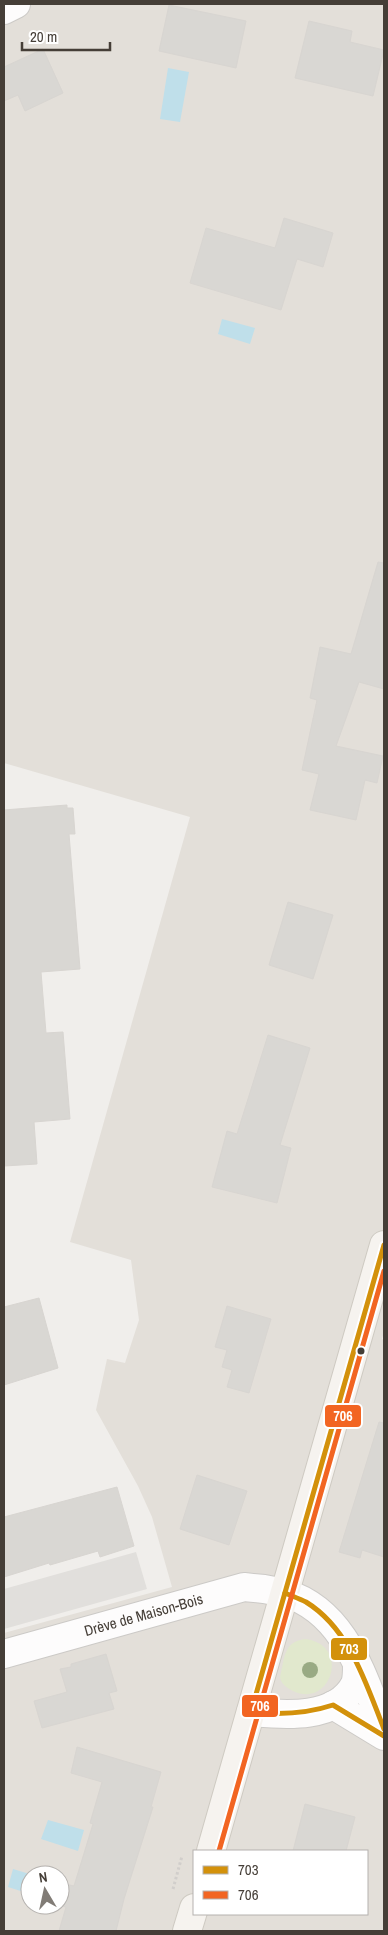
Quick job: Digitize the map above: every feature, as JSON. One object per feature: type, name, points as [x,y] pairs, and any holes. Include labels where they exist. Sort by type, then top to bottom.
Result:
[{"type":"main road","points":[[211,1850],[384,1245]]},
{"type":"main road","points":[[187,1931],[193,1911]]},
{"type":"street","points":[[4,10],[16,4]]},
{"type":"street","name":"Drève de Maison-Bois","points":[[4,1654],[244,1587],[285,1593],[302,1598],[320,1610],[343,1637],[384,1729]]},
{"type":"street","points":[[251,1712],[293,1714],[314,1712],[333,1705],[344,1699],[356,1683],[357,1665]]},
{"type":"street","points":[[333,1705],[384,1736]]},
{"type":"shaded area","points":[[4,4],[384,4],[384,1332],[382,1339],[384,1340],[384,1931],[4,1931],[4,1633],[172,1587],[152,1517],[138,1486],[96,1410],[107,1359],[125,1363],[139,1320],[131,1260],[70,1242],[190,817],[4,763]]},
{"type":"shaded area","points":[[136,1552],[147,1589],[4,1629],[4,1589]]},
{"type":"green space","points":[[305,1639],[319,1643],[328,1652],[332,1662],[331,1674],[326,1684],[318,1691],[307,1694],[289,1689],[283,1684],[280,1677],[284,1657],[289,1647]]},
{"type":"water","points":[[168,68],[189,72],[180,122],[160,119]]},
{"type":"water","points":[[222,319],[255,328],[250,344],[218,334]]},
{"type":"water","points":[[48,1820],[84,1830],[78,1851],[41,1839]]},
{"type":"water","points":[[13,1869],[20,1871],[20,1891],[8,1887]]},
{"type":"building","points":[[169,5],[246,21],[236,68],[159,51]]},
{"type":"building","points":[[309,21],[352,31],[350,42],[384,50],[373,96],[295,78]]},
{"type":"building","points":[[43,49],[63,93],[25,111],[18,95],[4,101],[4,67]]},
{"type":"building","points":[[284,218],[333,233],[323,267],[297,259],[281,310],[190,283],[206,228],[275,248]]},
{"type":"building","points":[[378,562],[384,563],[384,689],[359,682],[336,746],[383,756],[377,783],[365,780],[356,820],[310,810],[319,774],[302,770],[317,700],[310,698],[320,647],[351,654]]},
{"type":"building","points":[[67,805],[67,808],[73,808],[75,834],[69,834],[80,969],[41,972],[46,1033],[63,1032],[70,1119],[34,1122],[37,1164],[4,1166],[4,810]]},
{"type":"building","points":[[288,902],[333,915],[313,979],[269,965]]},
{"type":"building","points":[[268,1035],[310,1048],[280,1145],[291,1148],[277,1203],[212,1187],[227,1131],[237,1134]]},
{"type":"building","points":[[39,1298],[58,1368],[4,1385],[4,1307]]},
{"type":"building","points":[[227,1306],[271,1319],[249,1393],[227,1387],[232,1370],[222,1367],[227,1350],[215,1347]]},
{"type":"building","points":[[379,1422],[384,1423],[384,1557],[362,1550],[360,1558],[339,1552]]},
{"type":"building","points":[[197,1475],[247,1491],[229,1545],[180,1529]]},
{"type":"building","points":[[117,1487],[134,1546],[100,1557],[98,1551],[4,1577],[4,1517]]},
{"type":"building","points":[[106,1654],[117,1691],[109,1693],[114,1709],[42,1728],[34,1701],[67,1692],[60,1669],[71,1667],[71,1664]]},
{"type":"building","points":[[77,1747],[161,1772],[151,1807],[153,1807],[116,1931],[59,1931],[64,1915],[70,1915],[70,1885],[74,1886],[93,1824],[90,1823],[102,1782],[71,1773]]},
{"type":"building","points":[[305,1804],[355,1817],[346,1850],[293,1850]]},
{"type":"transit line","name":"703","points":[[251,1712],[384,1245]]},
{"type":"transit line","name":"706","points":[[219,1850],[384,1271]]},
{"type":"transit line","name":"703","points":[[285,1593],[306,1602],[321,1613],[345,1642],[363,1676],[384,1729]]},
{"type":"transit line","name":"703","points":[[251,1712],[292,1713],[333,1705],[384,1736]]}]
